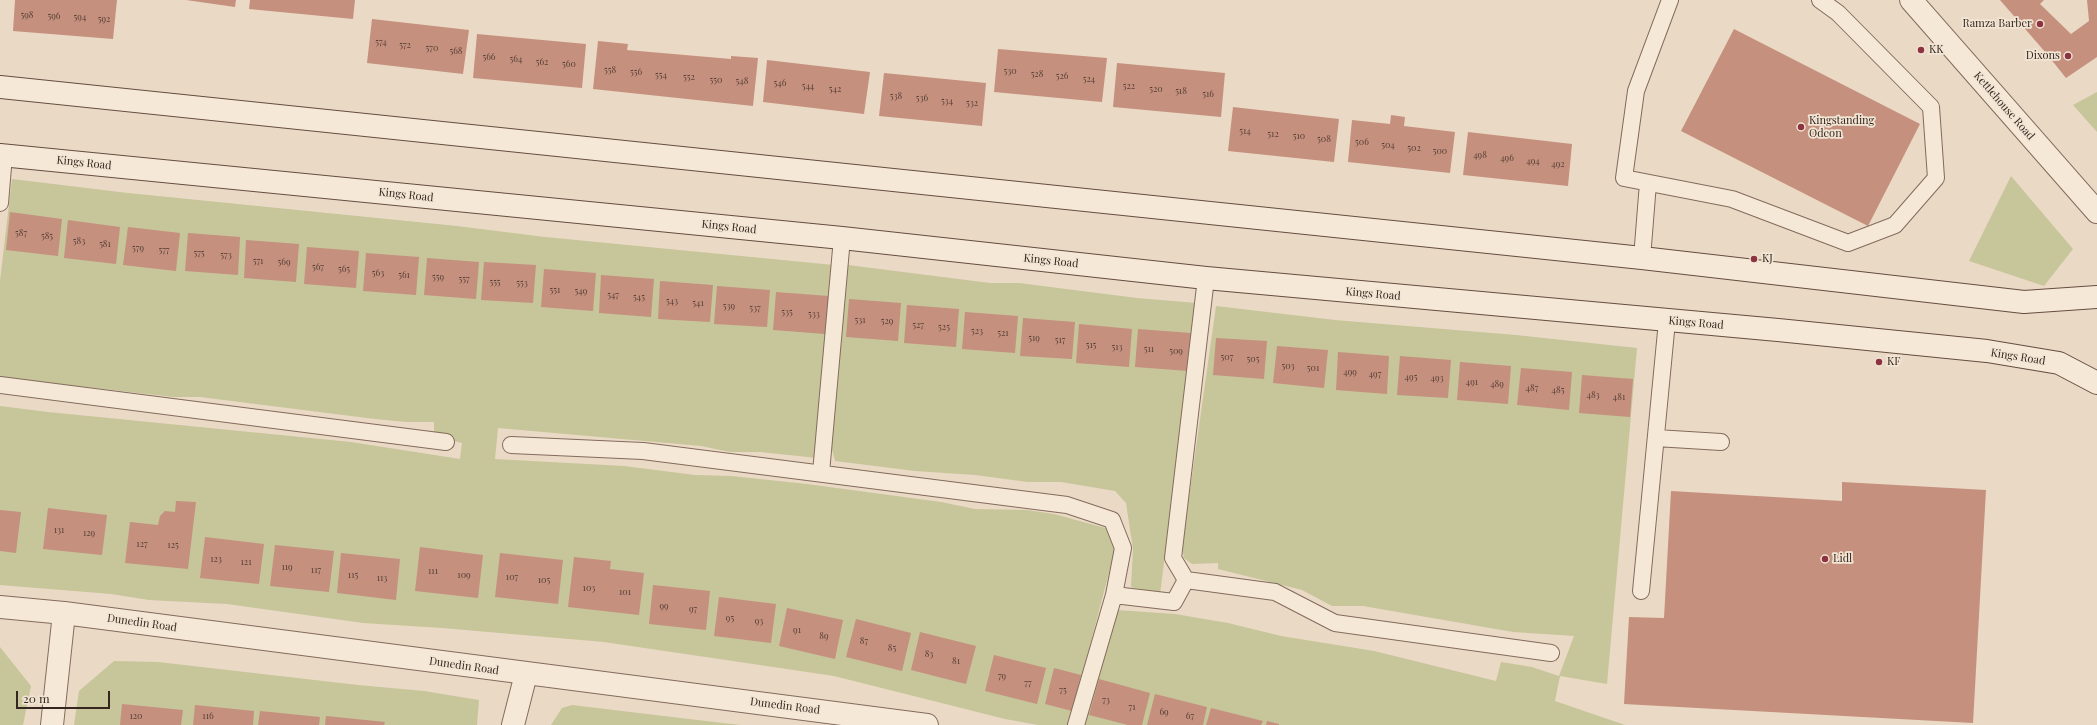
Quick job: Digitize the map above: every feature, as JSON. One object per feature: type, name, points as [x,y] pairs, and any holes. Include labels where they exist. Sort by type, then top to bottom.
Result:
[{"type":"main road","name":"Kettlehouse Road","points":[[1911,0],[2097,212]]},
{"type":"main road","points":[[0,86],[1642,258],[2024,302],[2097,297]]},
{"type":"main road","name":"Kings Road","points":[[2,155],[842,238],[1206,278],[1987,352],[2059,363],[2097,384]]},
{"type":"main road","name":"Dunedin Road","points":[[0,607],[64,613],[526,674],[923,724]]},
{"type":"main road","points":[[52,725],[64,613]]},
{"type":"main road","points":[[513,725],[526,674]]},
{"type":"lane","points":[[1670,0],[1636,91],[1624,178],[1732,199],[1848,243],[1895,225],[1936,178],[1931,107],[1838,12],[1820,0]]},
{"type":"lane","points":[[0,203],[2,155]]},
{"type":"lane","points":[[1642,258],[1648,183]]},
{"type":"lane","points":[[821,473],[842,238]]},
{"type":"lane","points":[[1186,580],[1173,558],[1206,278]]},
{"type":"lane","points":[[1641,591],[1667,321]]},
{"type":"lane","points":[[0,385],[446,442]]},
{"type":"lane","points":[[1656,438],[1721,442]]},
{"type":"lane","points":[[511,445],[643,451],[821,473],[1067,505],[1112,520],[1123,548],[1114,595],[1076,725]]},
{"type":"lane","points":[[1114,595],[1174,602],[1186,580]]},
{"type":"lane","points":[[1186,580],[1275,592],[1335,623],[1551,653]]},
{"type":"shaded area","points":[[2097,92],[2097,132],[2073,105]]},
{"type":"shaded area","points":[[2011,176],[2073,249],[2044,286],[1969,261]]},
{"type":"shaded area","points":[[12,179],[128,193],[457,226],[545,237],[834,265],[817,458],[760,452],[730,452],[701,446],[498,428],[495,459],[624,466],[695,475],[731,476],[807,484],[941,502],[975,509],[1027,510],[1054,514],[1109,529],[1116,546],[1069,725],[1038,725],[1005,719],[834,676],[604,642],[442,628],[363,623],[227,604],[149,600],[111,594],[0,585],[0,406],[351,442],[460,459],[462,443],[434,436],[434,422],[407,422],[375,419],[200,397],[173,397],[0,377],[0,281]]},
{"type":"shaded area","points":[[848,265],[990,283],[1019,283],[1137,298],[1197,303],[1160,594],[1131,587],[1133,549],[1126,503],[1115,491],[1061,482],[1028,482],[975,475],[915,471],[835,461],[830,442]]},
{"type":"shaded area","points":[[1216,306],[1335,320],[1516,335],[1637,348],[1607,684],[1560,676],[1555,701],[1625,725],[1085,725],[1117,610],[1175,614],[1228,623],[1281,636],[1374,651],[1496,681],[1501,662],[1532,667],[1559,676],[1574,636],[1513,632],[1363,606],[1332,606],[1302,590],[1218,569],[1218,563],[1192,564],[1184,558],[1182,547]]},
{"type":"shaded area","points":[[0,647],[31,686],[23,725],[0,725]]},
{"type":"shaded area","points":[[114,661],[158,662],[424,691],[479,700],[477,725],[74,725],[79,691]]},
{"type":"shaded area","points":[[572,705],[741,725],[551,725],[562,708]]},
{"type":"building","points":[[15,0],[117,0],[113,39],[13,31]]},
{"type":"building","points":[[186,0],[236,0],[235,7]]},
{"type":"building","points":[[250,0],[355,0],[353,19],[249,9]]},
{"type":"building","points":[[2000,0],[2044,0],[2040,4],[2071,34],[2089,21],[2087,0],[2097,0],[2097,57],[2066,78]]},
{"type":"building","points":[[372,19],[469,30],[463,74],[367,63]]},
{"type":"building","name":"Kingstanding Odeon","points":[[1734,29],[1920,124],[1868,226],[1681,131]]},
{"type":"building","points":[[477,34],[586,44],[582,88],[473,78]]},
{"type":"building","points":[[598,41],[628,44],[627,50],[731,59],[731,56],[758,58],[753,106],[593,89]]},
{"type":"building","points":[[998,49],[1107,58],[1102,102],[994,92]]},
{"type":"building","points":[[767,60],[870,72],[864,114],[763,102]]},
{"type":"building","points":[[1117,63],[1225,73],[1221,117],[1113,107]]},
{"type":"building","points":[[884,73],[986,83],[982,126],[879,116]]},
{"type":"building","points":[[1233,107],[1339,119],[1334,162],[1228,151]]},
{"type":"building","points":[[1391,115],[1405,117],[1404,126],[1455,132],[1450,173],[1348,162],[1352,120],[1390,124]]},
{"type":"building","points":[[1468,132],[1572,144],[1568,186],[1463,175]]},
{"type":"building","points":[[10,212],[62,219],[58,256],[6,250]]},
{"type":"building","points":[[68,220],[120,227],[116,264],[64,258]]},
{"type":"building","points":[[128,227],[180,233],[176,271],[123,265]]},
{"type":"building","points":[[188,233],[240,237],[238,275],[185,271]]},
{"type":"building","points":[[246,240],[299,244],[296,282],[244,278]]},
{"type":"building","points":[[307,247],[359,251],[356,288],[304,284]]},
{"type":"building","points":[[366,253],[419,257],[416,295],[363,291]]},
{"type":"building","points":[[427,258],[479,262],[476,299],[424,295]]},
{"type":"building","points":[[484,262],[536,265],[533,303],[481,300]]},
{"type":"building","points":[[544,269],[596,273],[593,311],[541,307]]},
{"type":"building","points":[[601,275],[654,279],[651,317],[599,313]]},
{"type":"building","points":[[660,281],[713,285],[710,322],[658,319]]},
{"type":"building","points":[[717,286],[770,290],[767,327],[714,324]]},
{"type":"building","points":[[776,292],[829,296],[825,334],[773,330]]},
{"type":"building","points":[[849,299],[901,303],[898,341],[846,337]]},
{"type":"building","points":[[907,305],[959,309],[956,347],[904,343]]},
{"type":"building","points":[[965,312],[1018,316],[1015,353],[962,349]]},
{"type":"building","points":[[1023,318],[1075,322],[1072,359],[1020,356]]},
{"type":"building","points":[[1079,324],[1132,329],[1129,367],[1076,363]]},
{"type":"building","points":[[1138,329],[1191,333],[1188,371],[1135,367]]},
{"type":"building","points":[[1216,338],[1267,341],[1264,379],[1213,375]]},
{"type":"building","points":[[1277,346],[1328,350],[1324,388],[1273,383]]},
{"type":"building","points":[[1338,352],[1389,356],[1387,394],[1336,390]]},
{"type":"building","points":[[1400,356],[1451,360],[1448,398],[1397,395]]},
{"type":"building","points":[[1460,362],[1511,366],[1508,404],[1457,400]]},
{"type":"building","points":[[1521,368],[1572,372],[1569,410],[1517,405]]},
{"type":"building","points":[[1582,375],[1633,379],[1630,417],[1579,413]]},
{"type":"building","name":"Lidl","points":[[1842,482],[1986,490],[1973,723],[1624,704],[1629,617],[1664,618],[1671,491],[1842,501]]},
{"type":"building","points":[[176,501],[196,502],[188,569],[125,563],[130,522],[158,525],[160,516],[165,511],[175,512]]},
{"type":"building","points":[[48,508],[107,515],[102,555],[43,549]]},
{"type":"building","points":[[0,510],[21,512],[16,553],[0,551]]},
{"type":"building","points":[[205,537],[264,544],[259,584],[200,578]]},
{"type":"building","points":[[275,545],[334,551],[329,592],[270,586]]},
{"type":"building","points":[[420,547],[483,555],[478,598],[415,591]]},
{"type":"building","points":[[341,553],[400,559],[396,600],[337,593]]},
{"type":"building","points":[[500,553],[563,560],[558,604],[495,597]]},
{"type":"building","points":[[574,557],[611,561],[610,569],[644,573],[639,615],[568,607]]},
{"type":"building","points":[[653,585],[710,591],[706,630],[649,624]]},
{"type":"building","points":[[719,597],[776,604],[771,643],[714,636]]},
{"type":"building","points":[[787,608],[843,620],[835,659],[779,646]]},
{"type":"building","points":[[856,619],[911,633],[902,671],[846,657]]},
{"type":"building","points":[[920,632],[976,646],[966,684],[911,670]]},
{"type":"building","points":[[994,655],[1046,668],[1037,704],[985,691]]},
{"type":"building","points":[[1054,668],[1081,675],[1072,711],[1045,704]]},
{"type":"building","points":[[1099,679],[1150,693],[1142,725],[1128,725],[1089,715]]},
{"type":"building","points":[[1155,694],[1207,707],[1203,725],[1147,725]]},
{"type":"building","points":[[122,704],[183,710],[181,725],[120,725]]},
{"type":"building","points":[[195,705],[254,711],[253,725],[193,725]]},
{"type":"building","points":[[1211,708],[1263,721],[1261,725],[1206,725]]},
{"type":"building","points":[[260,711],[320,717],[319,725],[258,725]]},
{"type":"building","points":[[326,716],[385,722],[384,725],[325,725]]},
{"type":"building","points":[[1267,721],[1279,724],[1279,725],[1266,725]]},
{"type":"place","name":"Ramza Barber","points":[[2040,24]]},
{"type":"place","name":"KK","points":[[1921,50]]},
{"type":"place","name":"Dixons","points":[[2068,56]]},
{"type":"place","name":"Kingstanding Odeon","points":[[1801,127]]},
{"type":"place","name":"KJ","points":[[1754,259]]},
{"type":"place","name":"KF","points":[[1879,362]]},
{"type":"place","name":"Lidl","points":[[1825,559]]}]
